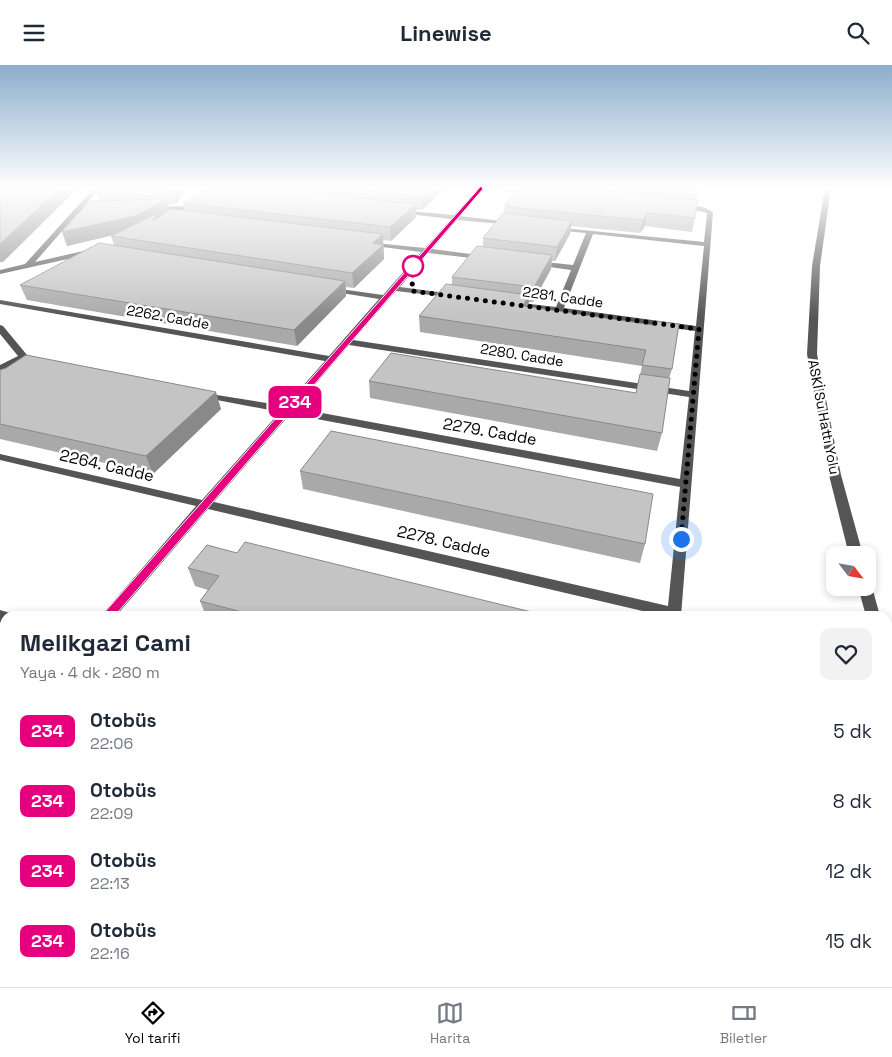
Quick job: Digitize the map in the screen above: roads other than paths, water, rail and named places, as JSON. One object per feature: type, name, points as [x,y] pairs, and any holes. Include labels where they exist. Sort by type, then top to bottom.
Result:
[{"type":"street","points":[[28,265],[58,231]]},
{"type":"street","points":[[112,611],[444,231]]},
{"type":"street","points":[[581,231],[707,244]]},
{"type":"street","points":[[674,611],[708,231]]},
{"type":"street","name":"ASKİ Su Hattı Yolu","points":[[821,231],[816,266],[812,354],[835,475],[854,546]]},
{"type":"street","points":[[559,310],[590,232]]},
{"type":"street","points":[[357,242],[492,258]]},
{"type":"street","points":[[0,272],[98,251]]},
{"type":"street","points":[[529,263],[576,268]]},
{"type":"street","points":[[317,287],[385,298]]},
{"type":"street","points":[[394,289],[462,297]]},
{"type":"street","name":"2262. Cadde","points":[[0,302],[332,359]]},
{"type":"street","name":"2281. Cadde","points":[[500,303],[699,329]]},
{"type":"street","points":[[0,328],[24,357],[50,366]]},
{"type":"street","name":"2280. Cadde","points":[[346,343],[694,395]]},
{"type":"street","points":[[0,369],[24,357]]},
{"type":"street","name":"2279. Cadde","points":[[192,393],[686,484]]},
{"type":"street","name":"2264. Cadde","points":[[0,457],[206,504]]},
{"type":"street","name":"2278. Cadde","points":[[206,504],[661,611]]},
{"type":"street","points":[[867,596],[872,611]]}]
